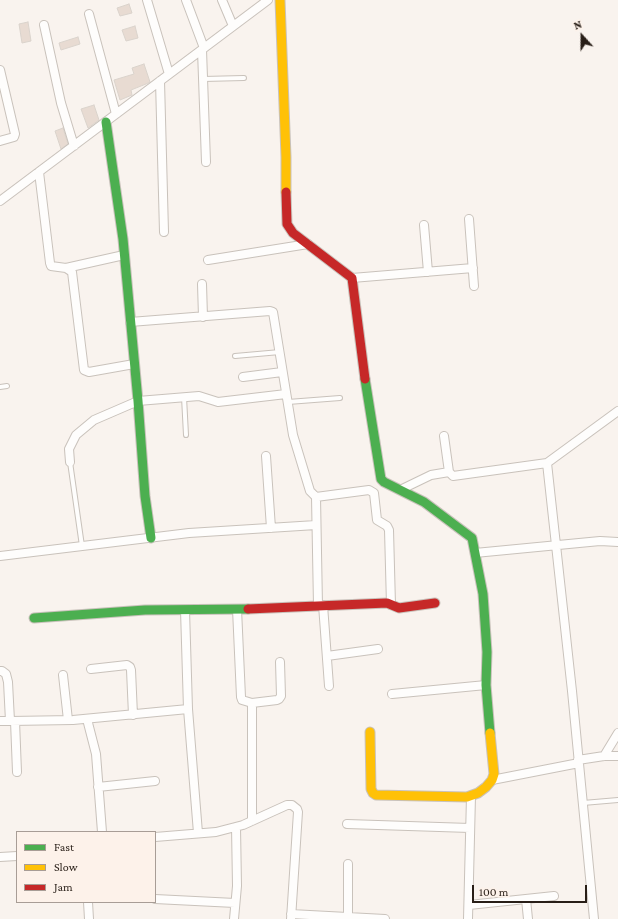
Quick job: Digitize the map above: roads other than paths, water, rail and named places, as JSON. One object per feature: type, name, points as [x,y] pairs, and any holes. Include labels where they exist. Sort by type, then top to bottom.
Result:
[{"type":"street","points":[[147,0],[170,74]]},
{"type":"street","points":[[186,0],[203,49],[206,162]]},
{"type":"street","points":[[222,0],[233,26]]},
{"type":"street","points":[[0,201],[268,0]]},
{"type":"street","points":[[280,0],[286,157],[286,218],[290,229],[352,278],[473,268]]},
{"type":"street","points":[[89,14],[116,114]]},
{"type":"street","points":[[44,25],[61,103],[74,146]]},
{"type":"street","points":[[0,70],[16,134],[14,137],[0,140]]},
{"type":"street","points":[[160,81],[164,232]]},
{"type":"street","points":[[106,122],[124,255],[138,401],[145,496],[151,538]]},
{"type":"street","points":[[39,172],[50,263],[52,266],[66,268],[124,255]]},
{"type":"street","points":[[470,219],[474,286]]},
{"type":"street","points":[[424,225],[428,272]]},
{"type":"street","points":[[208,260],[308,244]]},
{"type":"street","points":[[66,268],[72,272],[73,276],[84,370],[89,372],[134,364]]},
{"type":"street","points":[[352,278],[379,476],[382,481],[424,502],[469,534],[472,538],[483,594],[487,652],[486,685],[494,774],[492,780],[486,787],[471,796],[391,795],[373,793],[371,789],[370,732]]},
{"type":"street","points":[[202,284],[203,317]]},
{"type":"street","points":[[130,322],[270,311],[273,312],[293,435],[310,491],[316,497],[320,606],[329,686]]},
{"type":"street","points":[[243,377],[282,372]]},
{"type":"street","points":[[70,462],[68,449],[76,435],[94,420],[138,401],[202,396],[218,402],[287,398]]},
{"type":"street","points":[[444,436],[449,472],[453,476],[547,463],[618,411]]},
{"type":"street","points":[[266,456],[271,528]]},
{"type":"street","points":[[547,463],[594,919]]},
{"type":"street","points":[[400,490],[431,475],[449,472]]},
{"type":"street","points":[[316,497],[372,491],[382,481]]},
{"type":"street","points":[[372,491],[374,493],[377,520],[387,526],[389,530],[392,605]]},
{"type":"street","points":[[0,556],[190,533],[316,525]]},
{"type":"street","points":[[475,553],[600,541],[618,542]]},
{"type":"street","points":[[34,618],[145,610],[237,609],[387,603],[399,608],[435,603]]},
{"type":"street","points":[[237,609],[241,698],[245,702],[252,703],[280,699],[280,662]]},
{"type":"street","points":[[185,610],[188,709],[198,833]]},
{"type":"street","points":[[326,656],[378,650]]},
{"type":"street","points":[[91,669],[130,667],[133,714]]},
{"type":"street","points":[[0,671],[6,674],[8,682],[17,772]]},
{"type":"street","points":[[63,675],[68,720]]},
{"type":"street","points":[[392,694],[486,685]]},
{"type":"street","points":[[252,703],[252,821]]},
{"type":"street","points":[[0,721],[87,719],[188,709]]},
{"type":"street","points":[[87,719],[96,754],[102,831]]},
{"type":"street","points":[[604,756],[618,733]]},
{"type":"street","points":[[492,780],[604,756],[618,756]]},
{"type":"street","points":[[98,787],[155,781]]},
{"type":"street","points":[[468,919],[471,796]]},
{"type":"street","points":[[156,837],[216,832],[236,827],[287,805],[292,805],[297,810],[291,916],[348,916],[385,919]]},
{"type":"street","points":[[347,824],[470,828]]},
{"type":"street","points":[[234,919],[237,886],[236,827]]},
{"type":"street","points":[[0,857],[16,856]]},
{"type":"street","points":[[348,864],[348,916]]},
{"type":"street","points":[[469,905],[554,896]]},
{"type":"street","points":[[156,899],[235,903]]},
{"type":"street","points":[[526,899],[528,919]]},
{"type":"street","points":[[88,903],[89,919]]},
{"type":"lane","points":[[203,79],[244,78]]},
{"type":"lane","points":[[235,356],[280,352]]},
{"type":"lane","points":[[0,387],[7,386]]},
{"type":"lane","points":[[184,397],[186,435]]},
{"type":"lane","points":[[287,398],[340,398]]},
{"type":"lane","points":[[70,462],[82,546]]},
{"type":"lane","points":[[583,803],[618,800]]}]
